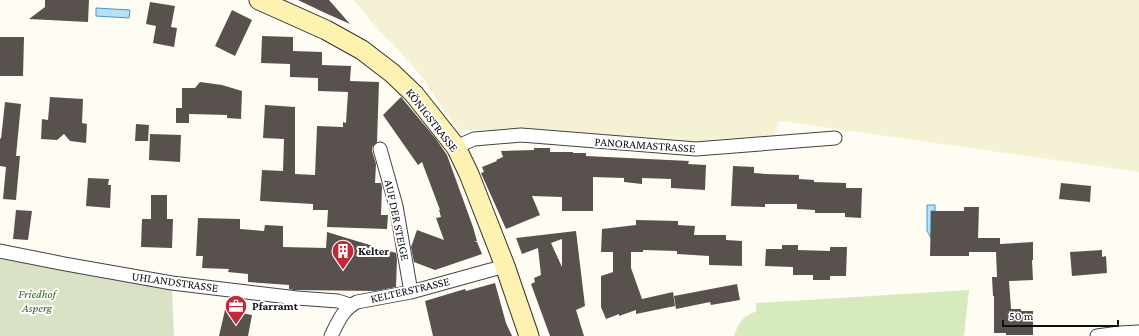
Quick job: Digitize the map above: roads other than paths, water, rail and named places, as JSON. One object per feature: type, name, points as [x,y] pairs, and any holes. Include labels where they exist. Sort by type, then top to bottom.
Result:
[{"type":"main road","name":"KÖNIGSTRASSE","points":[[259,0],[326,30],[367,53],[392,72],[414,94],[456,147],[469,174],[505,266],[529,336]]},
{"type":"street","name":"PANORAMASTRASSE","points":[[456,147],[474,139],[521,135],[696,149],[835,138]]},
{"type":"street","name":"AUF DER STEIGE","points":[[380,149],[394,199],[411,292]]},
{"type":"street","name":"UHLANDSTRASSE","points":[[0,251],[172,283],[297,298],[338,301],[350,305]]},
{"type":"street","name":"KELTERSTRASSE","points":[[350,305],[357,302],[411,292],[505,266]]},
{"type":"street","points":[[331,336],[342,314],[350,305]]},
{"type":"street","points":[[1098,336],[1139,332]]},
{"type":"water","points":[[96,8],[130,10],[129,18],[96,16]]},
{"type":"water","points":[[927,205],[935,205],[935,211],[931,211],[931,238],[927,231]]},
{"type":"place","name":"Kelter","points":[[343,270]]},
{"type":"place","name":"Pfarramt","points":[[236,326]]},
{"type":"park label","name":"Friedhof Asperg","points":[[37,301]]}]
